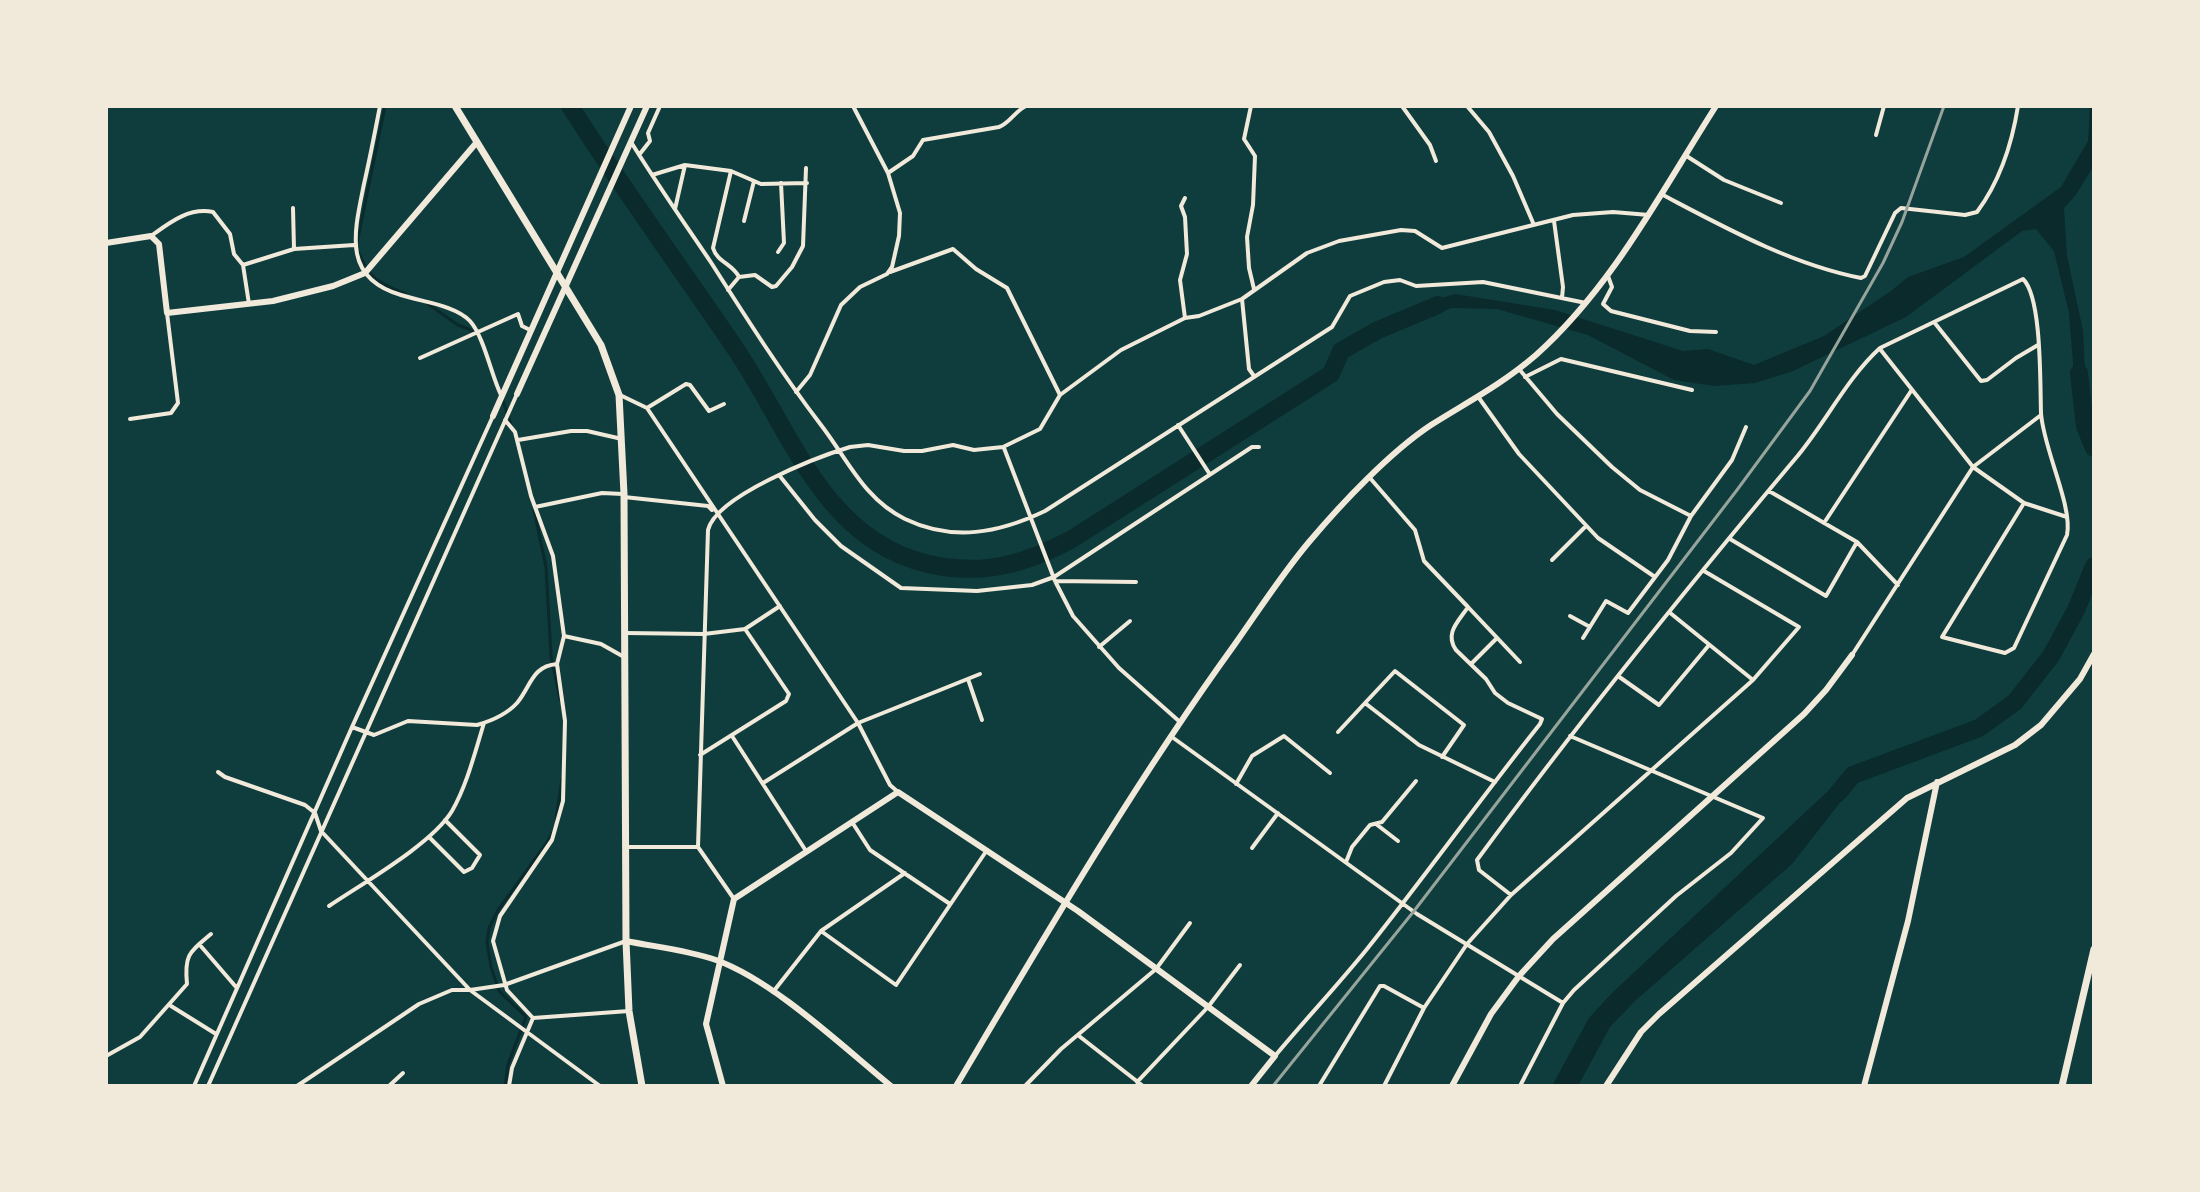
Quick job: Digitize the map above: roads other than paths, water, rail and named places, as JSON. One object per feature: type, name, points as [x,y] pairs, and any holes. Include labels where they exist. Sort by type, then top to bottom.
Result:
[{"type":"main road","points":[[455,106],[601,345],[619,395],[624,495],[623,847],[626,941],[629,1011],[642,1086]]},
{"type":"main road","points":[[2062,1086],[2094,949]]},
{"type":"street","points":[[380,106],[354,245],[365,273],[387,291],[460,313],[476,332],[502,396]]},
{"type":"street","points":[[194,1086],[631,106]]},
{"type":"street","points":[[208,1086],[647,106]]},
{"type":"street","points":[[639,155],[650,141],[648,133],[660,106]]},
{"type":"street","points":[[853,106],[888,173],[901,221],[892,267],[888,273]]},
{"type":"street","points":[[888,173],[913,156],[923,140],[999,127],[1026,106]]},
{"type":"street","points":[[1251,106],[1244,139],[1255,156],[1253,205],[1247,237],[1254,289]]},
{"type":"street","points":[[1402,106],[1430,145],[1436,161]]},
{"type":"street","points":[[1467,106],[1489,132],[1513,176],[1534,225]]},
{"type":"street","points":[[956,1086],[1180,722],[1308,543],[1370,478],[1430,426],[1479,398],[1519,369],[1586,303],[1649,215],[1716,106]]},
{"type":"street","points":[[1876,135],[1884,106]]},
{"type":"street","points":[[1661,194],[1773,250],[1833,273],[1861,278],[1865,276],[1895,213],[1901,208],[1965,215],[1977,212],[1998,177],[2018,106]]},
{"type":"street","points":[[167,313],[249,304],[333,286],[365,273],[477,142]]},
{"type":"street","points":[[630,144],[796,392],[873,497],[889,510],[926,528],[980,533],[1030,517],[1332,327],[1350,296],[1384,282],[1400,280],[1416,286],[1483,282],[1586,303]]},
{"type":"street","points":[[1685,155],[1724,180],[1781,203]]},
{"type":"street","points":[[652,175],[685,165],[731,171],[761,184],[807,183]]},
{"type":"street","points":[[675,209],[685,165]]},
{"type":"street","points":[[728,290],[739,277],[755,275],[772,287],[776,286],[792,267],[803,246],[806,168]]},
{"type":"street","points":[[731,171],[713,248],[717,257],[736,271],[739,277]]},
{"type":"street","points":[[744,221],[754,181]]},
{"type":"street","points":[[778,252],[784,243],[781,183]]},
{"type":"street","points":[[1185,198],[1181,206],[1185,217],[1187,254],[1180,280],[1185,318]]},
{"type":"street","points":[[293,208],[294,249]]},
{"type":"street","points":[[106,243],[151,236],[189,213],[213,212],[230,234],[234,254],[243,265],[249,304]]},
{"type":"street","points":[[734,899],[698,847],[700,755],[708,530],[710,521],[745,492],[838,450],[868,445],[904,451],[953,445],[974,450],[1003,447],[1040,429],[1060,395],[1121,350],[1185,318],[1199,316],[1242,299],[1307,253],[1366,235],[1415,231],[1442,248],[1573,215],[1613,212],[1649,215]]},
{"type":"street","points":[[1554,220],[1562,298]]},
{"type":"street","points":[[130,419],[171,413],[178,403],[159,244],[151,236]]},
{"type":"street","points":[[243,265],[294,249],[354,245]]},
{"type":"street","points":[[796,392],[810,375],[841,305],[860,287],[953,249],[976,269],[1007,288],[1060,395]]},
{"type":"street","points":[[1608,276],[1612,287],[1603,304],[1611,311],[1690,331],[1716,332]]},
{"type":"street","points":[[1511,895],[1479,870],[1477,860],[1669,612],[1818,433],[1862,364],[1880,348],[2023,279],[2035,302],[2041,415],[2067,517],[2067,535],[2014,648],[2005,653],[1942,637],[2024,503]]},
{"type":"street","points":[[1242,299],[1249,369],[1254,376]]},
{"type":"street","points":[[420,358],[518,314],[522,326],[530,330]]},
{"type":"street","points":[[1934,322],[1981,381],[2038,345]]},
{"type":"street","points":[[1880,348],[1973,467],[2024,503],[2067,517]]},
{"type":"street","points":[[1525,377],[1561,359],[1692,390]]},
{"type":"street","points":[[1519,369],[1557,414],[1640,490],[1691,516]]},
{"type":"street","points":[[647,408],[686,384],[709,411],[724,404]]},
{"type":"street","points":[[1824,523],[1912,391]]},
{"type":"street","points":[[619,395],[647,408],[858,723],[890,785],[1067,903],[1275,1056]]},
{"type":"street","points":[[1479,398],[1519,454],[1586,526],[1598,538],[1655,577]]},
{"type":"street","points":[[1452,1086],[1491,1014],[1519,976],[1553,939],[1804,714],[1852,655],[1973,467],[2041,415]]},
{"type":"street","points":[[505,420],[518,440],[524,471],[553,556],[564,636],[557,664],[565,721],[563,801],[552,840],[508,901],[494,930],[493,941],[504,985],[533,1018]]},
{"type":"street","points":[[1178,425],[1209,473]]},
{"type":"street","points":[[1583,638],[1606,601],[1628,613],[1683,535],[1691,516],[1732,460],[1746,427]]},
{"type":"street","points":[[518,440],[571,431],[587,431],[623,439]]},
{"type":"street","points":[[1003,447],[1054,579],[1073,616],[1119,668],[1180,722]]},
{"type":"street","points":[[1054,579],[1209,473],[1252,447],[1259,447]]},
{"type":"street","points":[[779,475],[815,520],[841,546],[901,588],[977,591],[1032,585],[1054,579],[1136,582]]},
{"type":"street","points":[[1370,478],[1415,530],[1424,561],[1520,662]]},
{"type":"street","points":[[1769,491],[1857,542],[1898,585]]},
{"type":"street","points":[[535,507],[593,494],[624,495],[708,506],[717,514]]},
{"type":"street","points":[[1552,560],[1586,526]]},
{"type":"street","points":[[1730,539],[1826,596],[1857,542]]},
{"type":"street","points":[[1384,1086],[1424,1008],[1467,944],[1511,895],[1753,680],[1799,627],[1704,571]]},
{"type":"street","points":[[625,633],[704,634],[745,629],[780,606]]},
{"type":"street","points":[[1251,1086],[1323,1003],[1540,724],[1542,719],[1508,703],[1495,693],[1456,650],[1451,639],[1456,623],[1468,607]]},
{"type":"street","points":[[1669,612],[1753,680]]},
{"type":"street","points":[[1570,616],[1590,627]]},
{"type":"street","points":[[1099,647],[1130,621]]},
{"type":"street","points":[[700,755],[786,701],[789,694],[745,629]]},
{"type":"street","points":[[564,636],[601,644],[624,657]]},
{"type":"street","points":[[1471,664],[1496,639]]},
{"type":"street","points":[[1618,676],[1659,705],[1709,645]]},
{"type":"street","points":[[1606,1086],[1641,1032],[1659,1014],[1907,798],[1988,760],[2041,725],[2080,679],[2094,654]]},
{"type":"street","points":[[352,727],[374,735],[408,721],[484,723],[514,706],[538,670],[549,664],[557,664]]},
{"type":"street","points":[[1338,732],[1395,671],[1464,725],[1442,757]]},
{"type":"street","points":[[763,783],[858,723],[980,674]]},
{"type":"street","points":[[968,679],[982,720]]},
{"type":"street","points":[[1365,703],[1419,745],[1495,782]]},
{"type":"street","points":[[1337,721],[1344,726]]},
{"type":"street","points":[[329,906],[429,837],[445,820],[467,775],[484,723]]},
{"type":"street","points":[[732,736],[806,851]]},
{"type":"street","points":[[1171,736],[1402,903],[1563,1003]]},
{"type":"street","points":[[1236,784],[1252,756],[1284,736],[1330,773]]},
{"type":"street","points":[[1520,1086],[1563,1003],[1596,968],[1676,896],[1731,853],[1763,818],[1570,736]]},
{"type":"street","points":[[218,772],[305,805],[315,813],[321,831],[470,990],[600,1086]]},
{"type":"street","points":[[1345,863],[1352,847],[1370,825],[1382,822],[1416,781]]},
{"type":"street","points":[[1864,1086],[1908,921],[1937,782]]},
{"type":"street","points":[[723,1086],[706,1024],[734,899],[898,792]]},
{"type":"street","points":[[1252,848],[1278,813]]},
{"type":"street","points":[[429,837],[464,872],[472,868],[480,855],[445,820]]},
{"type":"street","points":[[852,822],[870,850],[951,904]]},
{"type":"street","points":[[1376,824],[1398,841]]},
{"type":"street","points":[[623,847],[698,847]]},
{"type":"street","points":[[821,931],[896,985],[987,850]]},
{"type":"street","points":[[773,992],[821,931],[905,873]]},
{"type":"street","points":[[1026,1086],[1078,1035],[1156,969],[1190,923]]},
{"type":"street","points":[[106,1056],[140,1037],[170,1005],[187,984],[186,959],[211,934]]},
{"type":"street","points":[[297,1086],[419,1004],[452,990],[504,985],[626,941],[719,961],[773,992],[891,1086]]},
{"type":"street","points":[[199,944],[236,987]]},
{"type":"street","points":[[1137,1082],[1208,1007],[1240,965]]},
{"type":"street","points":[[1319,1086],[1380,986],[1424,1008]]},
{"type":"street","points":[[170,1005],[216,1034]]},
{"type":"street","points":[[533,1018],[629,1011]]},
{"type":"street","points":[[509,1086],[512,1068],[533,1018]]},
{"type":"street","points":[[1078,1035],[1143,1086]]},
{"type":"street","points":[[389,1086],[403,1073]]},
{"type":"water","points":[[2090,106],[2094,106],[2094,166],[2064,208],[2067,256],[2083,331],[2086,392],[2076,399],[2069,313],[2054,251],[2036,229],[2022,231],[1906,317],[1793,371],[1755,383],[1714,386],[1674,380],[1588,335],[1497,309],[1452,308],[1418,319],[1414,306],[1455,294],[1555,310],[1683,351],[1708,349],[1754,365],[1824,336],[1908,277],[1964,257],[2061,187],[2088,141]]},
{"type":"water","points":[[1858,763],[1846,795],[1792,864],[1636,1000],[1610,1027],[1578,1086],[1552,1086],[1589,1018],[1612,993]]},
{"type":"waterway","points":[[357,243],[385,106]]},
{"type":"waterway","points":[[570,106],[735,348],[817,484],[842,513],[870,538],[904,556],[944,567],[978,569],[1011,564],[1072,539],[1331,374],[1341,351],[1378,330],[1438,305]]},
{"type":"waterway","points":[[358,251],[366,268],[376,279],[406,294]]},
{"type":"waterway","points":[[428,304],[458,325],[476,332]]},
{"type":"waterway","points":[[2079,373],[2085,426],[2094,448]]},
{"type":"waterway","points":[[502,398],[511,425]]},
{"type":"waterway","points":[[534,510],[546,567],[551,656],[560,699]]},
{"type":"waterway","points":[[1837,794],[1853,775],[1979,728],[2015,702],[2051,656],[2076,610],[2094,566]]},
{"type":"waterway","points":[[556,819],[562,779]]},
{"type":"waterway","points":[[505,1086],[508,1064],[526,1017],[499,991],[487,942],[489,928],[498,910],[554,830]]},
{"type":"railway","points":[[1273,1086],[1414,911],[1810,391],[1883,263],[1902,222],[1944,106]]}]
